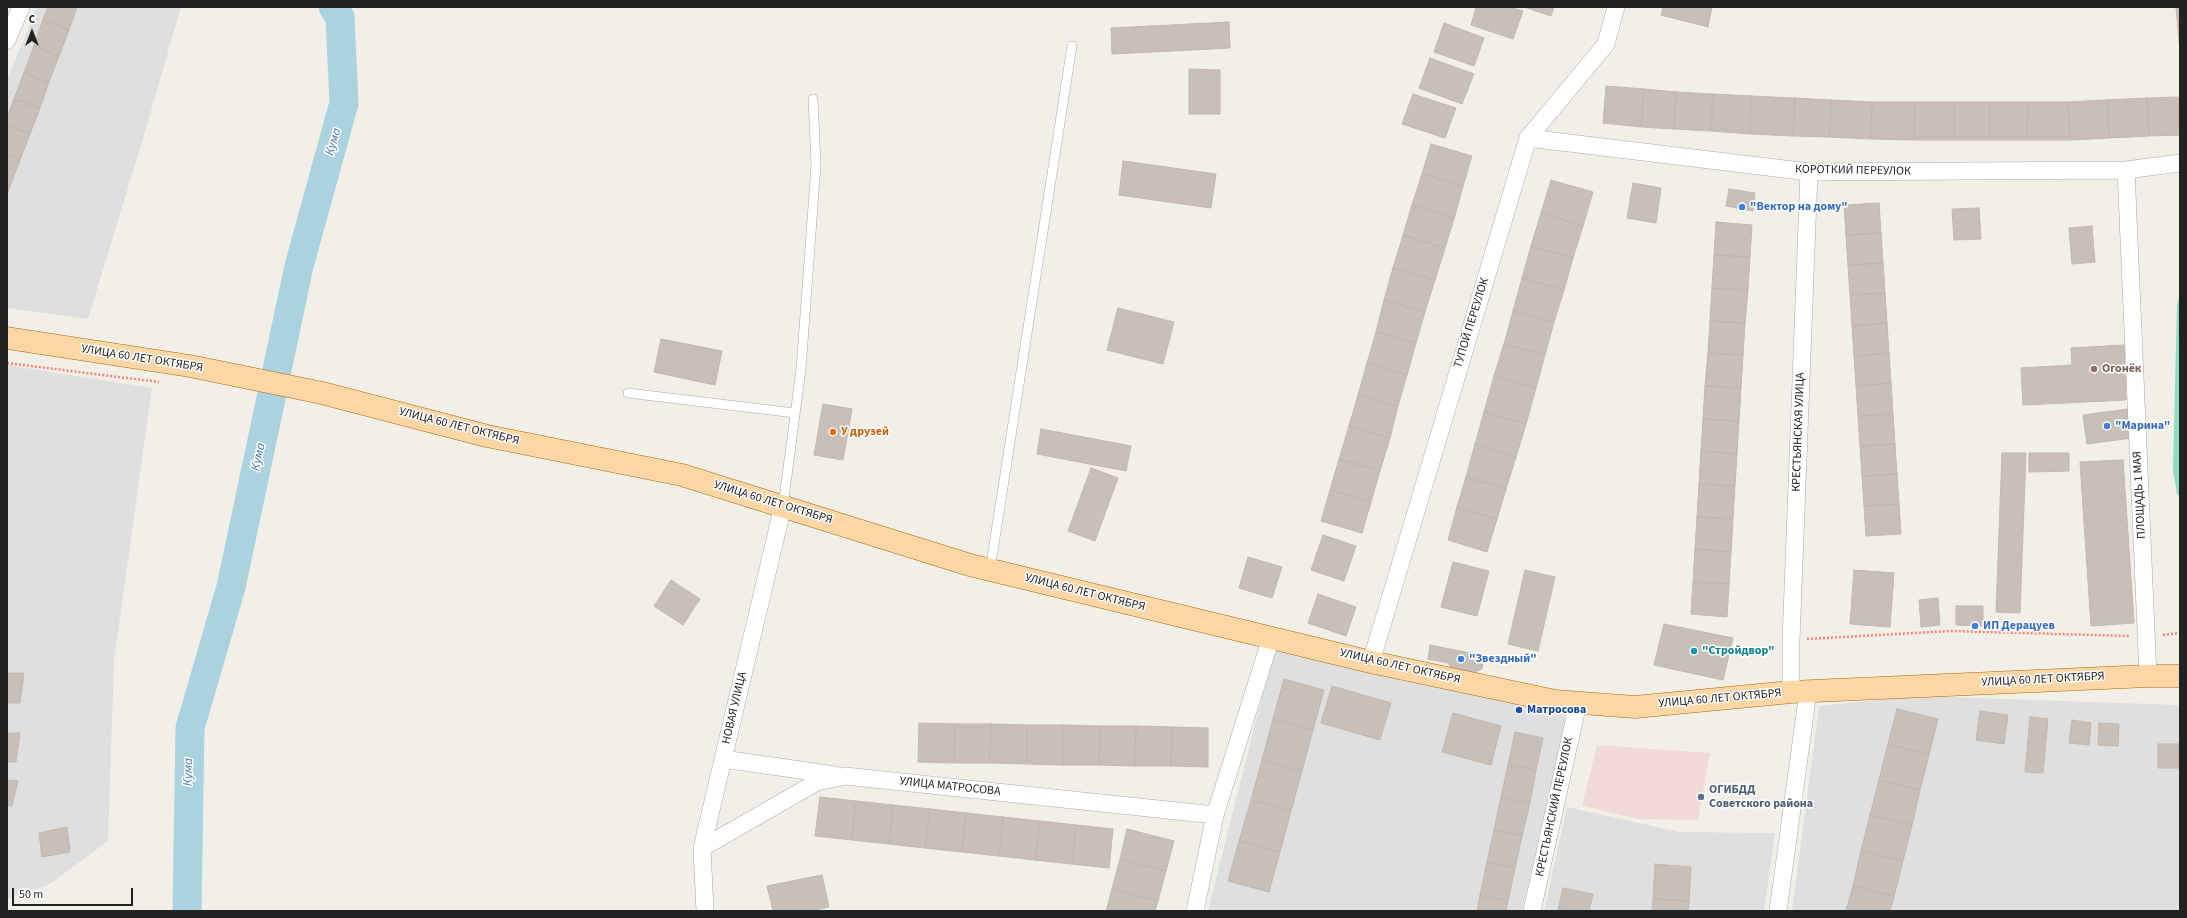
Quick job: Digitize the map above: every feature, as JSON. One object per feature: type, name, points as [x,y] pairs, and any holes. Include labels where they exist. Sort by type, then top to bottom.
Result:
[{"type":"main road","name":"УЛИЦА 60 ЛЕТ ОКТЯБРЯ","points":[[7,338],[190,366],[322,393],[488,436],[682,475],[990,570],[1371,662],[1555,701],[1635,707],[1800,692],[2148,676],[2180,676]]},
{"type":"street","points":[[7,40],[21,7]]},
{"type":"street","name":"ТУПОЙ ПЕРЕУЛОК","points":[[1371,662],[1528,138],[1606,44],[1616,7]]},
{"type":"street","name":"КОРОТКИЙ ПЕРЕУЛОК","points":[[1528,138],[1809,172],[2126,170],[2180,162]]},
{"type":"street","name":"ПЛОЩАДЬ 1 МАЯ","points":[[2126,170],[2148,676]]},
{"type":"street","name":"КРЕСТЬЯНСКАЯ УЛИЦА","points":[[1778,911],[1800,692],[1792,640],[1809,172]]},
{"type":"street","name":"НОВАЯ УЛИЦА","points":[[705,911],[702,848],[783,506]]},
{"type":"street","points":[[1195,911],[1215,815],[1271,638]]},
{"type":"street","name":"КРЕСТЬЯНСКИЙ ПЕРЕУЛОК","points":[[1532,911],[1578,703]]},
{"type":"street","points":[[723,759],[845,776]]},
{"type":"street","name":"УЛИЦА МАТРОСОВА","points":[[702,848],[817,782],[845,776],[1215,815]]},
{"type":"lane","points":[[990,570],[1072,46]]},
{"type":"lane","points":[[783,506],[801,369],[816,165],[813,99]]},
{"type":"lane","points":[[628,393],[795,413]]},
{"type":"path","points":[[7,363],[160,382]]},
{"type":"path","points":[[1792,640],[1951,631],[2146,637],[2180,633]]},
{"type":"shaded area","points":[[37,7],[181,7],[88,319],[7,308],[7,80]]},
{"type":"shaded area","points":[[7,365],[152,388],[114,660],[108,841],[50,884],[7,899]]},
{"type":"shaded area","points":[[1275,645],[1568,712],[1522,911],[1208,911]]},
{"type":"shaded area","points":[[1915,696],[2180,705],[2180,911],[1792,911],[1819,706]]},
{"type":"shaded area","points":[[1597,745],[1710,753],[1698,820],[1638,819],[1582,806]]},
{"type":"shaded area","points":[[1567,807],[1679,832],[1775,833],[1764,911],[1544,911]]},
{"type":"green space","points":[[2180,294],[2180,497],[2177,494],[2173,470],[2177,306]]},
{"type":"building","points":[[48,7],[77,7],[69,30],[43,20]]},
{"type":"building","points":[[1476,7],[1509,7],[1523,11],[1513,39],[1471,25]]},
{"type":"building","points":[[1524,7],[1554,7],[1551,16]]},
{"type":"building","points":[[1663,7],[1712,7],[1708,27],[1661,15]]},
{"type":"building","points":[[2176,7],[2180,7],[2180,52]]},
{"type":"building","points":[[43,20],[69,30],[59,56],[34,46]]},
{"type":"building","points":[[1229,22],[1230,48],[1112,54],[1111,28]]},
{"type":"building","points":[[1444,23],[1484,38],[1474,66],[1434,52]]},
{"type":"building","points":[[34,46],[59,56],[49,82],[24,73]]},
{"type":"building","points":[[1430,58],[1474,74],[1462,104],[1419,88]]},
{"type":"building","points":[[1189,69],[1220,70],[1220,114],[1189,114]]},
{"type":"building","points":[[24,73],[49,82],[40,108],[14,99]]},
{"type":"building","points":[[1606,86],[1644,89],[1641,127],[1603,123]]},
{"type":"building","points":[[1644,89],[1676,92],[1674,129],[1641,127]]},
{"type":"building","points":[[1676,92],[1713,94],[1711,131],[1674,129]]},
{"type":"building","points":[[1413,94],[1456,108],[1445,138],[1402,124]]},
{"type":"building","points":[[1713,94],[1751,96],[1750,134],[1711,131]]},
{"type":"building","points":[[1751,96],[1795,98],[1793,136],[1750,134]]},
{"type":"building","points":[[2180,97],[2180,135],[2149,136],[2147,98]]},
{"type":"building","points":[[1795,98],[1831,100],[1830,137],[1793,136]]},
{"type":"building","points":[[2147,98],[2149,136],[2109,138],[2107,100]]},
{"type":"building","points":[[14,99],[40,108],[30,134],[7,126],[7,118]]},
{"type":"building","points":[[1831,100],[1872,102],[1871,139],[1830,137]]},
{"type":"building","points":[[2107,100],[2109,138],[2070,140],[2068,102]]},
{"type":"building","points":[[1872,102],[1915,102],[1914,140],[1871,139]]},
{"type":"building","points":[[1915,102],[1954,102],[1954,140],[1914,140]]},
{"type":"building","points":[[1954,102],[1990,102],[1990,140],[1954,140]]},
{"type":"building","points":[[1990,102],[2028,102],[2027,140],[1990,140]]},
{"type":"building","points":[[2028,102],[2068,102],[2070,140],[2027,140]]},
{"type":"building","points":[[7,126],[30,134],[20,160],[7,155]]},
{"type":"building","points":[[1431,144],[1472,156],[1463,186],[1422,174]]},
{"type":"building","points":[[7,155],[20,160],[10,186],[7,185]]},
{"type":"building","points":[[1123,161],[1216,174],[1211,208],[1119,195]]},
{"type":"building","points":[[1422,174],[1463,186],[1454,219],[1412,205]]},
{"type":"building","points":[[1551,180],[1593,192],[1583,226],[1541,213]]},
{"type":"building","points":[[1633,183],[1661,188],[1656,223],[1627,218]]},
{"type":"building","points":[[7,185],[10,186],[7,195]]},
{"type":"building","points":[[1729,189],[1755,193],[1753,211],[1726,206]]},
{"type":"building","points":[[1879,203],[1881,233],[1846,235],[1844,205]]},
{"type":"building","points":[[1412,205],[1454,219],[1445,248],[1403,235]]},
{"type":"building","points":[[1979,208],[1981,239],[1954,240],[1952,209]]},
{"type":"building","points":[[1541,213],[1583,226],[1573,258],[1531,246]]},
{"type":"building","points":[[1716,222],[1752,225],[1750,257],[1714,255]]},
{"type":"building","points":[[2092,226],[2095,262],[2072,264],[2069,228]]},
{"type":"building","points":[[1881,233],[1883,263],[1848,265],[1846,235]]},
{"type":"building","points":[[1403,235],[1445,248],[1435,280],[1393,268]]},
{"type":"building","points":[[1531,246],[1573,258],[1564,290],[1522,278]]},
{"type":"building","points":[[1714,255],[1750,257],[1748,290],[1712,288]]},
{"type":"building","points":[[1883,263],[1885,293],[1850,295],[1848,265]]},
{"type":"building","points":[[1393,268],[1435,280],[1425,312],[1384,300]]},
{"type":"building","points":[[1522,278],[1564,290],[1554,322],[1513,311]]},
{"type":"building","points":[[1712,288],[1748,290],[1745,323],[1710,321]]},
{"type":"building","points":[[1885,293],[1887,323],[1852,326],[1850,295]]},
{"type":"building","points":[[1384,300],[1425,312],[1416,343],[1376,332]]},
{"type":"building","points":[[1118,308],[1174,322],[1163,364],[1107,350]]},
{"type":"building","points":[[1513,311],[1554,322],[1545,355],[1504,344]]},
{"type":"building","points":[[1710,321],[1745,323],[1743,355],[1708,353]]},
{"type":"building","points":[[1887,323],[1889,353],[1854,356],[1852,326]]},
{"type":"building","points":[[1376,332],[1416,343],[1407,375],[1367,363]]},
{"type":"building","points":[[661,339],[722,351],[715,385],[654,372]]},
{"type":"building","points":[[1504,344],[1545,355],[1536,388],[1494,376]]},
{"type":"building","points":[[2124,345],[2126,400],[2023,405],[2021,368],[2072,365],[2071,348]]},
{"type":"building","points":[[1708,353],[1743,355],[1741,388],[1705,386]]},
{"type":"building","points":[[1889,353],[1891,383],[1856,386],[1854,356]]},
{"type":"building","points":[[1367,363],[1407,375],[1398,406],[1358,395]]},
{"type":"building","points":[[1494,376],[1536,388],[1526,424],[1484,412]]},
{"type":"building","points":[[1891,383],[1893,414],[1858,416],[1856,386]]},
{"type":"building","points":[[1705,386],[1741,388],[1739,421],[1703,419]]},
{"type":"building","points":[[1358,395],[1398,406],[1390,438],[1349,426]]},
{"type":"building","name":"У друзей","points":[[823,404],[852,409],[843,460],[814,455]]},
{"type":"building","name":"\"Марина\"","points":[[2128,409],[2132,438],[2087,444],[2083,415]]},
{"type":"building","points":[[1484,412],[1526,424],[1516,457],[1475,444]]},
{"type":"building","points":[[1893,414],[1895,444],[1860,446],[1858,416]]},
{"type":"building","points":[[1703,419],[1739,421],[1737,454],[1701,451]]},
{"type":"building","points":[[1349,426],[1390,438],[1380,471],[1339,459]]},
{"type":"building","points":[[1041,429],[1131,446],[1126,471],[1037,454]]},
{"type":"building","points":[[1475,444],[1516,457],[1506,489],[1466,477]]},
{"type":"building","points":[[1895,444],[1897,474],[1862,476],[1860,446]]},
{"type":"building","points":[[1701,451],[1737,454],[1735,486],[1699,484]]},
{"type":"building","points":[[2002,453],[2026,453],[2020,613],[1996,612]]},
{"type":"building","points":[[2029,453],[2069,453],[2069,471],[2029,472]]},
{"type":"building","points":[[1339,459],[1380,471],[1371,502],[1330,490]]},
{"type":"building","points":[[2123,460],[2134,623],[2091,626],[2080,462]]},
{"type":"building","points":[[1091,468],[1118,478],[1095,541],[1068,531]]},
{"type":"building","points":[[1897,474],[1899,504],[1864,506],[1862,476]]},
{"type":"building","points":[[1466,477],[1506,489],[1497,519],[1457,507]]},
{"type":"building","points":[[1699,484],[1735,486],[1733,519],[1697,517]]},
{"type":"building","points":[[1330,490],[1371,502],[1362,533],[1321,521]]},
{"type":"building","points":[[1899,504],[1901,534],[1866,536],[1864,506]]},
{"type":"building","points":[[1457,507],[1497,519],[1487,552],[1448,540]]},
{"type":"building","points":[[1697,517],[1733,519],[1731,552],[1695,549]]},
{"type":"building","points":[[1323,535],[1356,546],[1344,581],[1311,570]]},
{"type":"building","points":[[1695,549],[1731,552],[1729,584],[1693,582]]},
{"type":"building","points":[[1248,557],[1282,567],[1272,598],[1239,588]]},
{"type":"building","points":[[1453,562],[1489,571],[1477,616],[1441,607]]},
{"type":"building","points":[[1525,570],[1555,577],[1538,651],[1508,644]]},
{"type":"building","points":[[1854,570],[1894,573],[1890,627],[1850,624]]},
{"type":"building","points":[[671,580],[700,599],[683,625],[654,606]]},
{"type":"building","points":[[1693,582],[1729,584],[1727,617],[1691,614]]},
{"type":"building","points":[[1318,594],[1356,607],[1346,636],[1308,623]]},
{"type":"building","points":[[1938,598],[1940,625],[1921,627],[1919,600]]},
{"type":"building","points":[[1956,606],[1983,606],[1983,626],[1956,625]]},
{"type":"building","name":"\"Стройдвор\"","points":[[1664,624],[1733,638],[1723,680],[1654,665]]},
{"type":"building","points":[[1430,645],[1484,656],[1482,669],[1474,672],[1452,669],[1448,663],[1428,659]]},
{"type":"building","points":[[7,673],[24,673],[20,703],[7,703]]},
{"type":"building","points":[[1284,679],[1324,690],[1313,730],[1273,719]]},
{"type":"building","points":[[1332,686],[1391,703],[1380,740],[1321,723]]},
{"type":"building","points":[[1897,709],[1938,719],[1929,755],[1888,744]]},
{"type":"building","points":[[1980,711],[2008,715],[2004,744],[1976,740]]},
{"type":"building","points":[[1453,713],[1501,726],[1491,765],[1442,752]]},
{"type":"building","points":[[2030,717],[2048,719],[2043,773],[2025,772]]},
{"type":"building","points":[[1273,719],[1313,730],[1302,771],[1262,760]]},
{"type":"building","points":[[2072,720],[2091,723],[2089,745],[2069,743]]},
{"type":"building","points":[[919,723],[955,724],[954,763],[918,762]]},
{"type":"building","points":[[2099,723],[2119,724],[2118,746],[2098,745]]},
{"type":"building","points":[[955,724],[991,724],[990,763],[954,763]]},
{"type":"building","points":[[991,724],[1027,725],[1027,764],[990,763]]},
{"type":"building","points":[[1027,725],[1063,725],[1063,765],[1027,764]]},
{"type":"building","points":[[1063,725],[1100,726],[1099,765],[1063,765]]},
{"type":"building","points":[[1100,726],[1136,726],[1135,766],[1099,765]]},
{"type":"building","points":[[1136,726],[1172,727],[1171,766],[1135,766]]},
{"type":"building","points":[[1172,727],[1208,728],[1208,767],[1171,766]]},
{"type":"building","points":[[1515,732],[1543,738],[1536,770],[1508,765]]},
{"type":"building","points":[[7,733],[20,733],[16,762],[7,762]]},
{"type":"building","points":[[1888,744],[1929,755],[1920,790],[1879,780]]},
{"type":"building","points":[[2158,744],[2180,744],[2180,768],[2158,768]]},
{"type":"building","points":[[1262,760],[1302,771],[1291,811],[1251,800]]},
{"type":"building","points":[[1508,765],[1536,770],[1530,803],[1501,797]]},
{"type":"building","points":[[7,780],[18,781],[12,806],[7,806]]},
{"type":"building","points":[[1879,780],[1920,790],[1912,825],[1870,815]]},
{"type":"building","points":[[820,797],[856,801],[852,840],[815,836]]},
{"type":"building","points":[[1501,797],[1530,803],[1522,836],[1494,830]]},
{"type":"building","points":[[1251,800],[1291,811],[1280,852],[1239,841]]},
{"type":"building","points":[[856,801],[893,805],[889,844],[852,840]]},
{"type":"building","points":[[893,805],[930,809],[925,848],[889,844]]},
{"type":"building","points":[[930,809],[966,813],[962,852],[925,848]]},
{"type":"building","points":[[966,813],[1003,817],[999,856],[962,852]]},
{"type":"building","points":[[1870,815],[1912,825],[1903,861],[1861,851]]},
{"type":"building","points":[[1003,817],[1040,821],[1035,860],[999,856]]},
{"type":"building","points":[[1040,821],[1076,825],[1072,864],[1035,860]]},
{"type":"building","points":[[1076,825],[1113,829],[1109,868],[1072,864]]},
{"type":"building","points":[[67,827],[70,852],[42,857],[39,833]]},
{"type":"building","points":[[1127,829],[1174,841],[1166,871],[1120,859]]},
{"type":"building","points":[[1494,830],[1522,836],[1515,868],[1487,862]]},
{"type":"building","points":[[1239,841],[1280,852],[1269,892],[1228,881]]},
{"type":"building","points":[[1861,851],[1903,861],[1894,896],[1853,886]]},
{"type":"building","points":[[1120,859],[1166,871],[1158,901],[1112,889]]},
{"type":"building","points":[[1487,862],[1515,868],[1508,901],[1480,895]]},
{"type":"building","points":[[1655,864],[1691,867],[1689,901],[1653,899]]},
{"type":"building","points":[[822,875],[829,907],[811,911],[773,911],[767,886]]},
{"type":"building","points":[[1853,886],[1894,896],[1890,911],[1846,911]]},
{"type":"building","points":[[1563,888],[1593,894],[1589,911],[1558,910]]},
{"type":"building","points":[[1112,889],[1158,901],[1155,911],[1106,911]]},
{"type":"building","points":[[1480,895],[1508,901],[1506,911],[1477,911]]},
{"type":"building","points":[[1653,899],[1689,901],[1688,911],[1652,911]]},
{"type":"waterway","name":"Кума","points":[[187,911],[190,728],[231,587],[299,266],[344,103],[340,17],[333,7]]},
{"type":"place","name":"\"Вектор на дому\"","points":[[1742,207]]},
{"type":"place","name":"Огонёк","points":[[2094,369]]},
{"type":"place","name":"\"Марина\"","points":[[2107,426]]},
{"type":"place","name":"У друзей","points":[[833,432]]},
{"type":"place","name":"ИП Дерацуев","points":[[1975,626]]},
{"type":"place","name":"\"Стройдвор\"","points":[[1694,651]]},
{"type":"place","name":"\"Звездный\"","points":[[1461,659]]},
{"type":"place","name":"Матросова","points":[[1519,710]]},
{"type":"place","name":"ОГИБДД Советского района","points":[[1701,797]]}]
